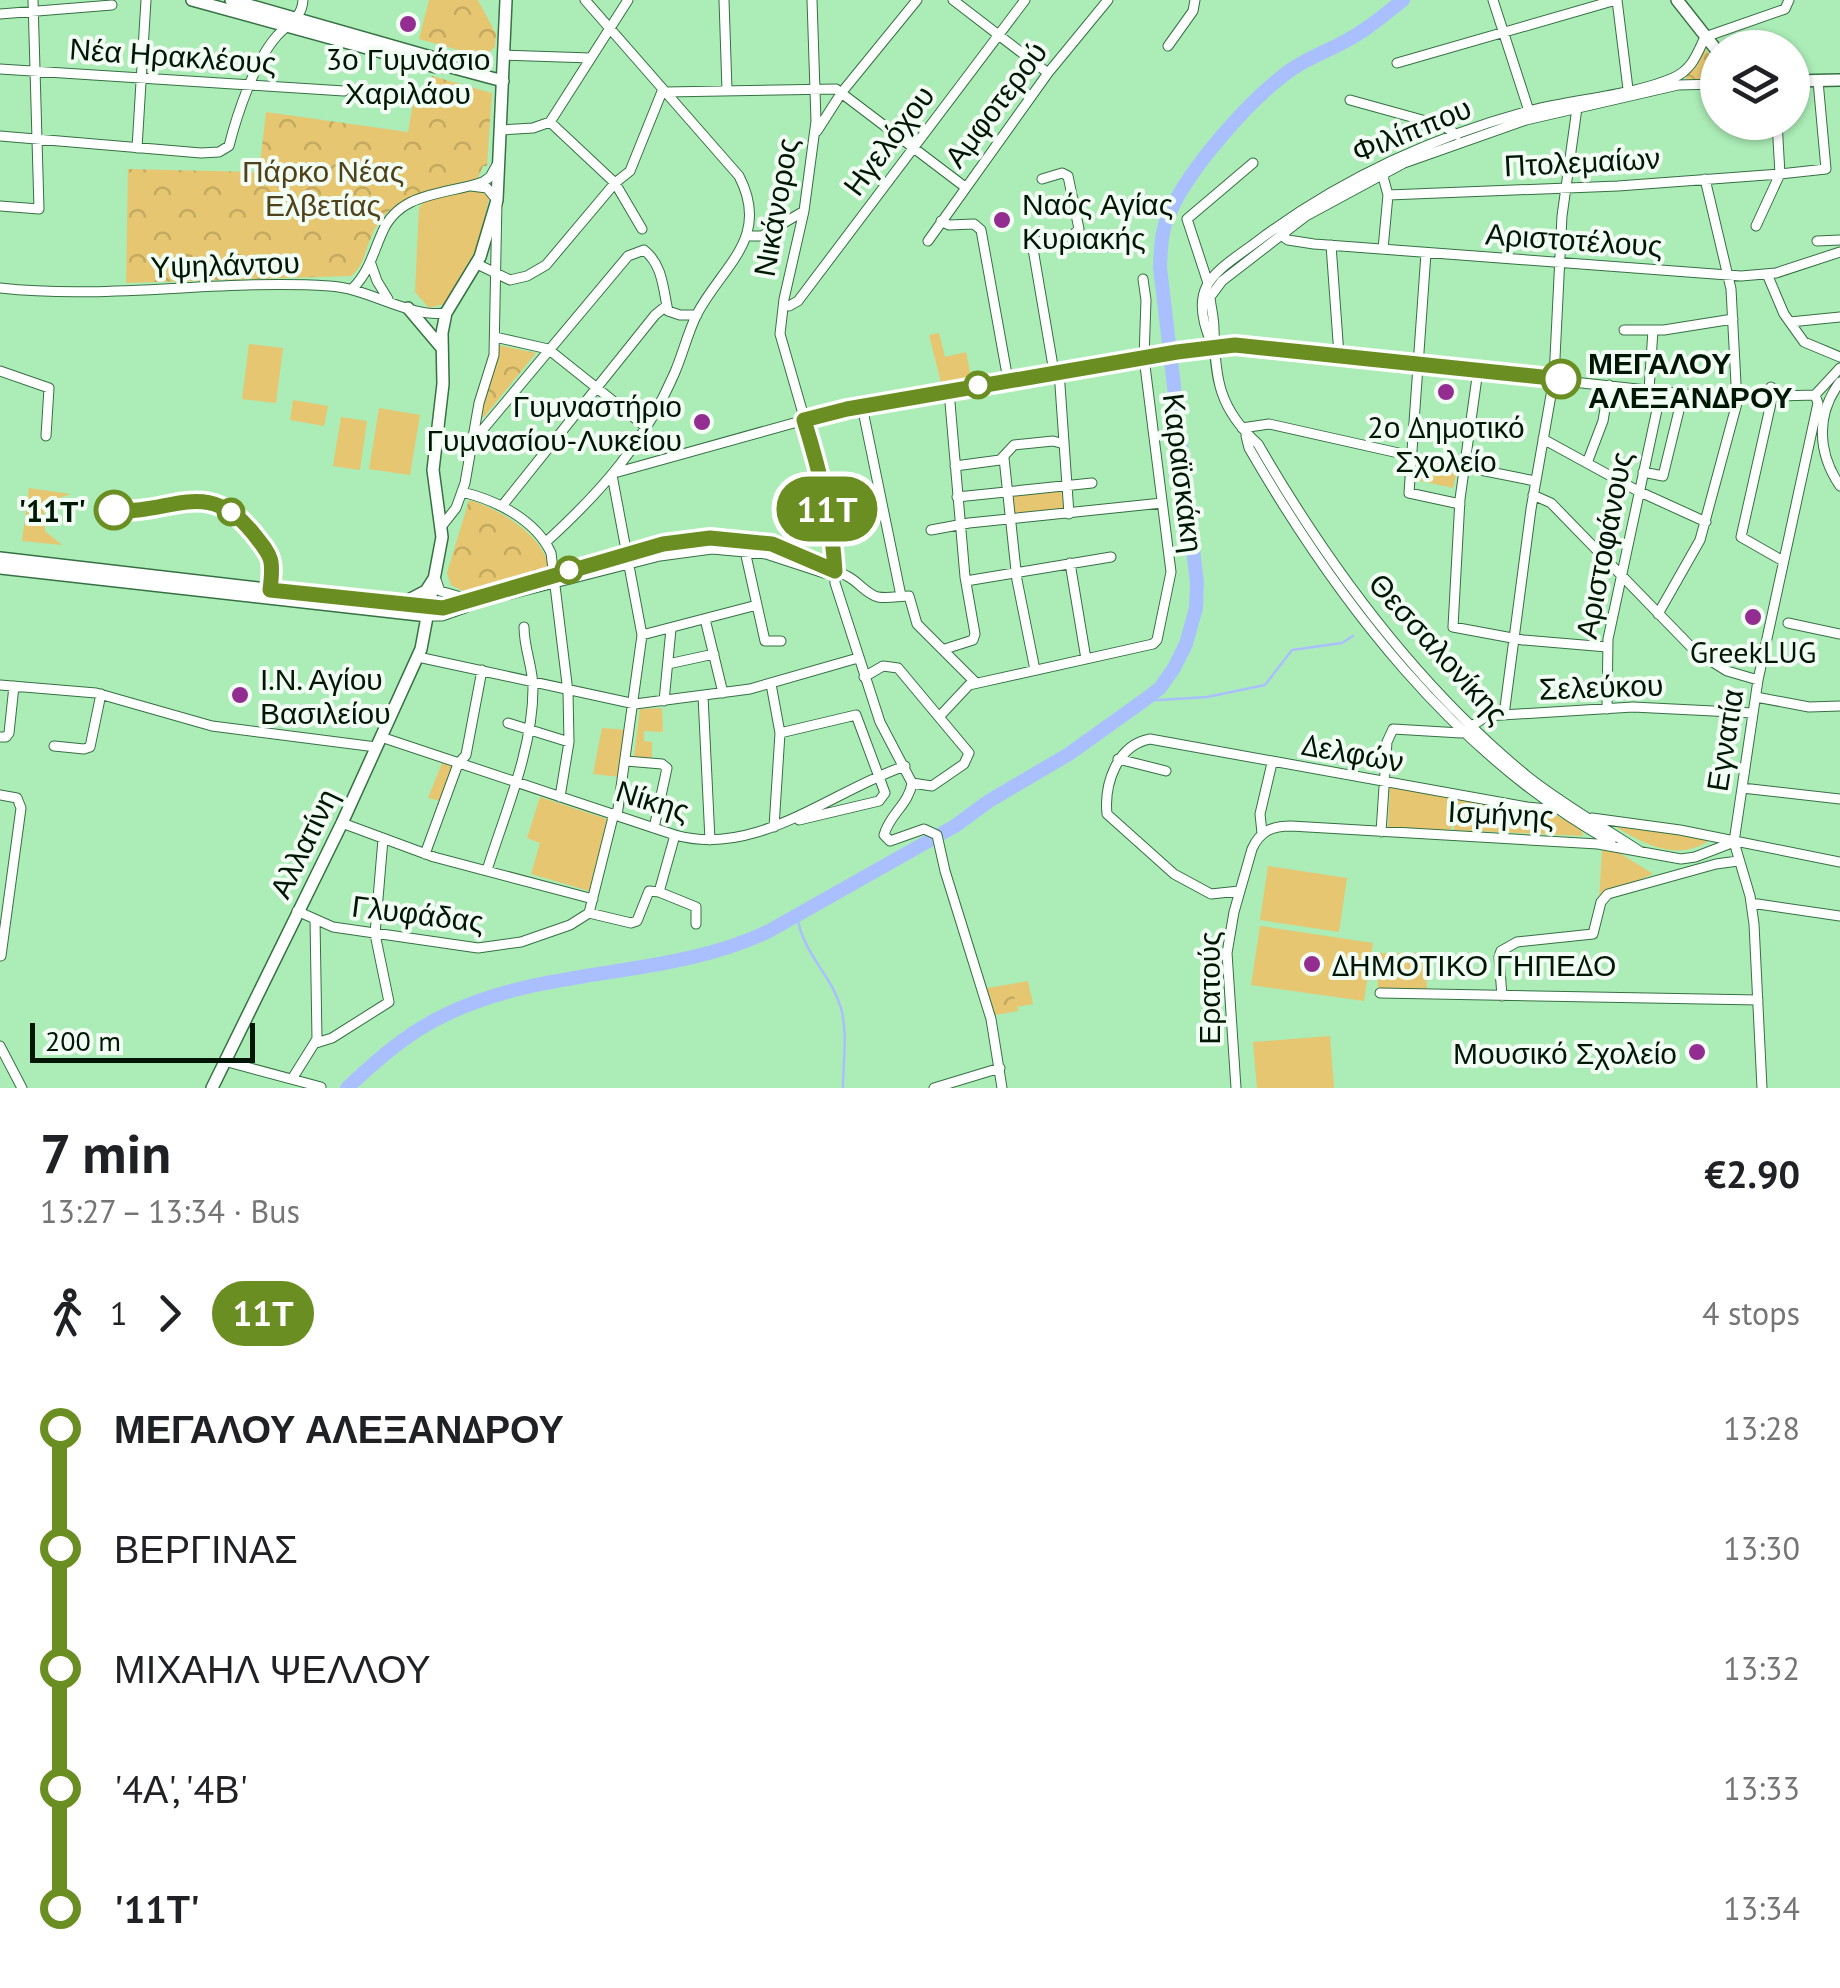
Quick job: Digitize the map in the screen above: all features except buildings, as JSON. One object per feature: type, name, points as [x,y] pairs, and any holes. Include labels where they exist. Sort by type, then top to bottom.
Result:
[{"type":"main road","points":[[192,0],[438,59],[447,66],[503,81]]},
{"type":"main road","points":[[230,0],[292,23]]},
{"type":"main road","points":[[446,313],[477,264],[498,200],[506,0]]},
{"type":"main road","points":[[1677,0],[1700,30]]},
{"type":"main road","points":[[1810,80],[1840,80]]},
{"type":"main road","points":[[408,308],[441,347]]},
{"type":"main road","name":"Αλλατίνη","points":[[212,1088],[342,824],[418,656],[429,612],[441,527],[433,470],[446,313]]},
{"type":"main road","points":[[0,558],[398,609],[424,634]]},
{"type":"main road","points":[[0,568],[429,612]]},
{"type":"main road","points":[[398,609],[426,591],[435,576]]},
{"type":"street","points":[[138,148],[146,0]]},
{"type":"street","points":[[0,136],[200,154],[219,152],[229,146],[262,58],[292,23],[303,0]]},
{"type":"street","points":[[546,542],[615,473],[647,428],[675,372],[697,314],[748,236],[746,194],[734,169],[586,0]]},
{"type":"street","points":[[501,130],[533,128],[550,122],[628,0]]},
{"type":"street","points":[[724,0],[728,90]]},
{"type":"street","name":"Νικάνορος","points":[[812,0],[814,138],[780,328],[822,483],[834,540],[835,583],[880,722],[912,783]]},
{"type":"street","points":[[814,138],[842,92],[917,0]]},
{"type":"street","points":[[953,0],[1048,73]]},
{"type":"street","name":"Ηγελόχου","points":[[789,306],[798,301],[1025,0]]},
{"type":"street","name":"Αμφοτερού","points":[[928,242],[1048,73],[1108,0]]},
{"type":"street","points":[[1493,0],[1530,111]]},
{"type":"street","points":[[1397,63],[1616,0],[1628,89]]},
{"type":"street","points":[[1168,46],[1193,11],[1195,1]]},
{"type":"street","points":[[1722,30],[1789,3]]},
{"type":"street","points":[[0,206],[38,209],[34,6]]},
{"type":"street","points":[[0,14],[34,6],[112,6]]},
{"type":"street","name":"Φιλίππου","points":[[1208,283],[1310,203],[1400,155],[1530,111],[1671,79],[1684,72],[1700,47]]},
{"type":"street","points":[[504,56],[591,58]]},
{"type":"street","name":"Νέα Ηρακλέους","points":[[0,69],[344,91]]},
{"type":"street","name":"Πτολεμαίων","points":[[1388,196],[1826,169],[1818,80]]},
{"type":"street","name":"Φιλίππου","points":[[1212,346],[1212,291],[1320,207],[1382,173],[1526,120],[1678,85],[1700,84]]},
{"type":"street","points":[[664,90],[815,88],[842,92],[965,187]]},
{"type":"street","points":[[477,264],[515,279],[542,268],[630,171],[664,90]]},
{"type":"street","points":[[1350,100],[1444,126],[1457,135]]},
{"type":"street","points":[[1504,715],[1535,481],[1554,378],[1566,188],[1576,108]]},
{"type":"street","points":[[550,122],[616,183],[642,228]]},
{"type":"street","points":[[1756,226],[1780,174],[1778,140]]},
{"type":"street","points":[[353,288],[371,263],[385,225],[398,208],[490,177],[500,159]]},
{"type":"street","points":[[1212,346],[1201,300],[1208,283],[1187,218],[1253,162]]},
{"type":"street","points":[[1382,173],[1388,196],[1383,249]]},
{"type":"street","points":[[1042,179],[1067,175],[1077,233],[1032,243],[1057,372],[1068,514]]},
{"type":"street","points":[[1658,614],[1696,550],[1737,397],[1728,275],[1705,179]]},
{"type":"street","points":[[441,527],[456,508],[462,492],[495,338],[498,200],[486,188],[471,186]]},
{"type":"street","points":[[748,236],[762,236],[804,210]]},
{"type":"street","points":[[941,220],[949,225],[974,224],[981,230],[1008,380]]},
{"type":"street","points":[[1297,223],[1302,242]]},
{"type":"street","name":"Αριστοτέλους","points":[[1281,235],[1302,242],[1728,275],[1767,274],[1840,252]]},
{"type":"street","points":[[1817,241],[1840,240]]},
{"type":"street","points":[[1331,244],[1338,355]]},
{"type":"street","points":[[474,440],[628,256],[644,250],[656,264],[666,306],[674,314],[697,314]]},
{"type":"street","points":[[1426,253],[1409,493],[1460,504]]},
{"type":"street","points":[[371,263],[376,282],[390,301]]},
{"type":"street","points":[[1767,274],[1805,344],[1840,357]]},
{"type":"street","name":"Καραϊσκάκη","points":[[976,684],[1152,644],[1160,629],[1171,572],[1144,358],[1143,279]]},
{"type":"street","name":"Υψηλάντου","points":[[0,288],[144,292],[196,285],[353,288],[428,314],[446,313]]},
{"type":"street","points":[[502,506],[654,315],[666,306]]},
{"type":"street","points":[[1790,322],[1840,316]]},
{"type":"street","points":[[1624,330],[1733,320]]},
{"type":"street","name":"Αριστοφάνους","points":[[1607,709],[1607,647],[1655,391],[1654,330]]},
{"type":"street","points":[[495,338],[524,341],[549,350],[647,428]]},
{"type":"street","points":[[615,473],[862,406],[1212,346],[1250,345],[1683,394],[1737,397],[1771,392],[1826,399],[1822,425],[1826,460],[1840,486]]},
{"type":"street","name":"Θεσσαλονίκης","points":[[1212,346],[1218,384],[1255,458],[1364,622],[1468,729],[1556,803],[1641,852]]},
{"type":"street","name":"Εγνατία","points":[[1762,1088],[1752,903],[1734,842],[1758,680],[1782,562],[1826,399],[1840,368]]},
{"type":"street","points":[[1478,370],[1460,504],[1452,623],[1456,628],[1514,638],[1607,647]]},
{"type":"street","points":[[0,371],[49,388],[46,436]]},
{"type":"street","name":"Εγνατία","points":[[1826,399],[1840,382]]},
{"type":"street","points":[[1586,463],[1603,421],[1609,385]]},
{"type":"street","points":[[944,649],[975,636],[960,525],[949,391]]},
{"type":"street","points":[[1771,392],[1741,540],[1782,562]]},
{"type":"street","points":[[1642,472],[1663,476],[1683,394]]},
{"type":"street","points":[[862,406],[902,596]]},
{"type":"street","points":[[1244,430],[1269,424],[1412,456]]},
{"type":"street","points":[[1543,440],[1706,522]]},
{"type":"street","points":[[1035,670],[1016,572],[1004,458],[1014,444],[1064,444]]},
{"type":"street","points":[[955,466],[1004,458]]},
{"type":"street","points":[[1826,460],[1840,458]]},
{"type":"street","points":[[1464,467],[1535,481]]},
{"type":"street","points":[[615,473],[642,635],[626,761],[590,912],[635,922],[649,891],[660,892],[696,907],[696,924]]},
{"type":"street","points":[[958,497],[1092,483]]},
{"type":"street","points":[[462,492],[502,506],[546,542],[556,578],[568,692],[568,742],[560,797]]},
{"type":"street","points":[[1533,495],[1551,503],[1710,662],[1733,674],[1758,680]]},
{"type":"street","points":[[931,530],[1162,503]]},
{"type":"street","points":[[429,612],[682,541],[737,539],[786,548],[849,577],[872,595],[910,597],[916,622],[976,684],[962,690],[939,717]]},
{"type":"street","points":[[630,558],[699,550],[745,550],[819,572],[835,571]]},
{"type":"street","points":[[745,550],[765,641],[781,641]]},
{"type":"street","points":[[966,581],[1111,557]]},
{"type":"street","points":[[1070,563],[1086,658]]},
{"type":"street","points":[[0,568],[0,581]]},
{"type":"street","points":[[435,576],[440,591],[448,596],[476,599]]},
{"type":"street","points":[[429,612],[452,612],[556,578]]},
{"type":"street","points":[[642,635],[756,605]]},
{"type":"street","points":[[424,634],[452,612]]},
{"type":"street","points":[[705,619],[723,693]]},
{"type":"street","points":[[1788,623],[1840,634]]},
{"type":"street","points":[[486,870],[527,729],[533,683],[524,650],[524,627]]},
{"type":"street","points":[[664,702],[672,629]]},
{"type":"street","points":[[668,664],[714,654]]},
{"type":"street","points":[[418,656],[635,704],[771,684],[858,658]]},
{"type":"street","points":[[864,677],[882,666],[895,666],[970,756],[932,786],[912,783],[910,794],[886,826],[884,835],[891,842],[924,829],[937,834],[991,1020],[1002,1088]]},
{"type":"street","points":[[425,854],[458,764],[466,755],[482,670]]},
{"type":"street","name":"Νίκης","points":[[0,684],[101,694],[205,725],[379,742],[674,835],[710,840],[739,837],[778,825],[878,775],[905,766]]},
{"type":"street","points":[[771,684],[780,732],[778,825],[881,800],[885,793],[856,715],[780,732]]},
{"type":"street","points":[[0,737],[10,732],[14,686]]},
{"type":"street","points":[[54,746],[90,747],[101,694]]},
{"type":"street","points":[[703,696],[710,840]]},
{"type":"street","points":[[1756,698],[1804,706],[1840,706]]},
{"type":"street","name":"Σελεύκου","points":[[1383,782],[1388,736],[1396,728],[1468,729],[1482,718],[1504,715],[1644,707],[1753,713]]},
{"type":"street","points":[[508,722],[568,742]]},
{"type":"street","name":"Δελφών","points":[[1118,759],[1150,740],[1527,807],[1556,803]]},
{"type":"street","points":[[1166,771],[1118,759],[1106,807],[1108,816],[1174,874],[1215,894],[1240,891]]},
{"type":"street","points":[[626,761],[662,764],[667,768],[654,828]]},
{"type":"street","name":"Ερατούς","points":[[1236,1088],[1227,960],[1240,891],[1252,849],[1262,833],[1260,814],[1272,763]]},
{"type":"street","points":[[1381,832],[1383,782]]},
{"type":"street","points":[[1742,788],[1840,799]]},
{"type":"street","points":[[0,795],[17,798],[21,811],[4,904],[1,956]]},
{"type":"street","points":[[1582,842],[1588,823],[1604,818],[1840,862]]},
{"type":"street","name":"Θεσσαλονίκης","points":[[1588,823],[1618,846]]},
{"type":"street","points":[[342,824],[425,854],[594,898]]},
{"type":"street","name":"Ισμήνης","points":[[1262,833],[1281,826],[1582,842],[1666,858],[1692,858],[1734,842]]},
{"type":"street","points":[[660,892],[674,835]]},
{"type":"street","points":[[316,1043],[332,1038],[388,1002],[375,934],[384,839]]},
{"type":"street","points":[[1502,996],[1498,957],[1512,944],[1594,934],[1606,896],[1684,872],[1738,861]]},
{"type":"street","points":[[1752,903],[1840,916]]},
{"type":"street","name":"Γλυφάδας","points":[[297,911],[333,928],[472,948],[502,947],[570,925],[590,912]]},
{"type":"street","points":[[292,1078],[316,1043],[315,920]]},
{"type":"street","points":[[1380,993],[1758,1000]]},
{"type":"street","points":[[0,1046],[22,1088]]},
{"type":"street","points":[[224,1060],[321,1087]]},
{"type":"street","points":[[934,1088],[1000,1068]]},
{"type":"green space","points":[[429,0],[478,0],[496,34],[495,47],[483,57],[419,39]]},
{"type":"green space","points":[[1700,51],[1700,81],[1686,81]]},
{"type":"green space","name":"Πάρκο Νέας Ελβετίας","points":[[432,76],[492,93],[487,166],[483,166],[478,178],[417,195],[391,210],[380,221],[362,263],[351,276],[126,283],[128,169],[259,172],[266,112],[408,132],[413,103],[423,105]]},
{"type":"green space","points":[[474,190],[489,198],[478,246],[444,304],[429,308],[415,292],[419,208],[425,201]]},
{"type":"green space","points":[[939,333],[945,357],[966,352],[971,376],[941,383],[929,335]]},
{"type":"green space","points":[[249,344],[283,348],[276,403],[242,399]]},
{"type":"green space","points":[[499,345],[536,353],[484,417],[480,416]]},
{"type":"green space","points":[[293,400],[328,406],[324,426],[290,420]]},
{"type":"green space","points":[[379,408],[420,415],[410,475],[369,469]]},
{"type":"green space","points":[[341,417],[367,421],[360,470],[333,466]]},
{"type":"green space","points":[[1421,458],[1458,466],[1453,488],[1417,480]]},
{"type":"green space","points":[[29,488],[71,494],[50,501],[44,513],[45,531],[62,545],[22,541]]},
{"type":"green space","points":[[1061,488],[1064,510],[1011,516],[1008,494]]},
{"type":"green space","points":[[469,500],[493,509],[530,535],[546,557],[549,569],[469,594],[451,585],[447,573]]},
{"type":"green space","points":[[662,708],[663,732],[644,731],[644,741],[652,742],[652,758],[634,757],[640,709]]},
{"type":"green space","points":[[602,728],[629,730],[620,777],[593,774]]},
{"type":"green space","points":[[442,763],[455,768],[445,802],[428,798]]},
{"type":"green space","points":[[1390,785],[1453,797],[1451,830],[1388,827]]},
{"type":"green space","points":[[540,797],[607,819],[589,891],[531,874],[540,843],[527,838]]},
{"type":"green space","points":[[1456,797],[1556,815],[1581,829],[1583,836],[1454,830]]},
{"type":"green space","points":[[1611,824],[1711,839],[1686,850],[1673,850],[1648,844]]},
{"type":"green space","points":[[1602,850],[1618,852],[1653,874],[1599,901]]},
{"type":"green space","name":"ΔΗΜΟΤΙΚΟ ΓΗΠΕΔΟ","points":[[1268,866],[1347,878],[1339,932],[1260,920]]},
{"type":"green space","name":"ΔΗΜΟΤΙΚΟ ΓΗΠΕΔΟ","points":[[1260,926],[1373,943],[1364,1001],[1251,985]]},
{"type":"green space","points":[[1377,953],[1426,953],[1427,992],[1378,992]]},
{"type":"green space","points":[[1028,981],[1033,1004],[1017,1007],[1011,984]]},
{"type":"green space","points":[[1011,984],[1018,1011],[995,1015],[987,988]]},
{"type":"green space","points":[[1330,1036],[1334,1088],[1257,1088],[1253,1042]]},
{"type":"waterway","points":[[347,1088],[418,1030],[484,999],[565,979],[690,958],[769,931],[955,826],[1069,754],[1160,688],[1186,644],[1196,608],[1197,583],[1160,267],[1166,220],[1191,176],[1258,97],[1292,69],[1357,35],[1403,0]]},
{"type":"waterway","points":[[1143,701],[1207,697],[1265,685],[1292,650],[1342,643],[1353,636]]},
{"type":"waterway","points":[[797,915],[810,952],[841,1008],[845,1038],[843,1088]]},
{"type":"bus line","name":"11Τ","points":[[114,510],[131,511],[180,501],[220,506],[243,521],[268,549],[272,557],[270,590],[443,608],[663,544],[697,539],[737,539],[786,548],[835,571],[834,540],[804,420],[847,409],[1235,345],[1561,379]]},
{"type":"place","name":"3ο Γυμνάσιο Χαριλάου","points":[[408,24]]},
{"type":"place","name":"Ναός Αγίας Κυριακής","points":[[1002,220]]},
{"type":"place","name":"ΜΕΓΑΛΟΥ ΑΛΕΞΑΝΔΡΟΥ","points":[[1561,379]]},
{"type":"place","name":"2ο Δημοτικό Σχολείο","points":[[1446,392]]},
{"type":"place","name":"Γυμναστήριο Γυμνασίου-Λυκείου","points":[[702,422]]},
{"type":"place","name":"'11Τ'","points":[[114,510]]},
{"type":"place","name":"GreekLUG","points":[[1753,617]]},
{"type":"place","name":"Ι.Ν. Αγίου Βασιλείου","points":[[240,695]]},
{"type":"place","name":"ΔΗΜΟΤΙΚΟ ΓΗΠΕΔΟ","points":[[1312,964]]},
{"type":"place","name":"Μουσικό Σχολείο","points":[[1697,1052]]}]
